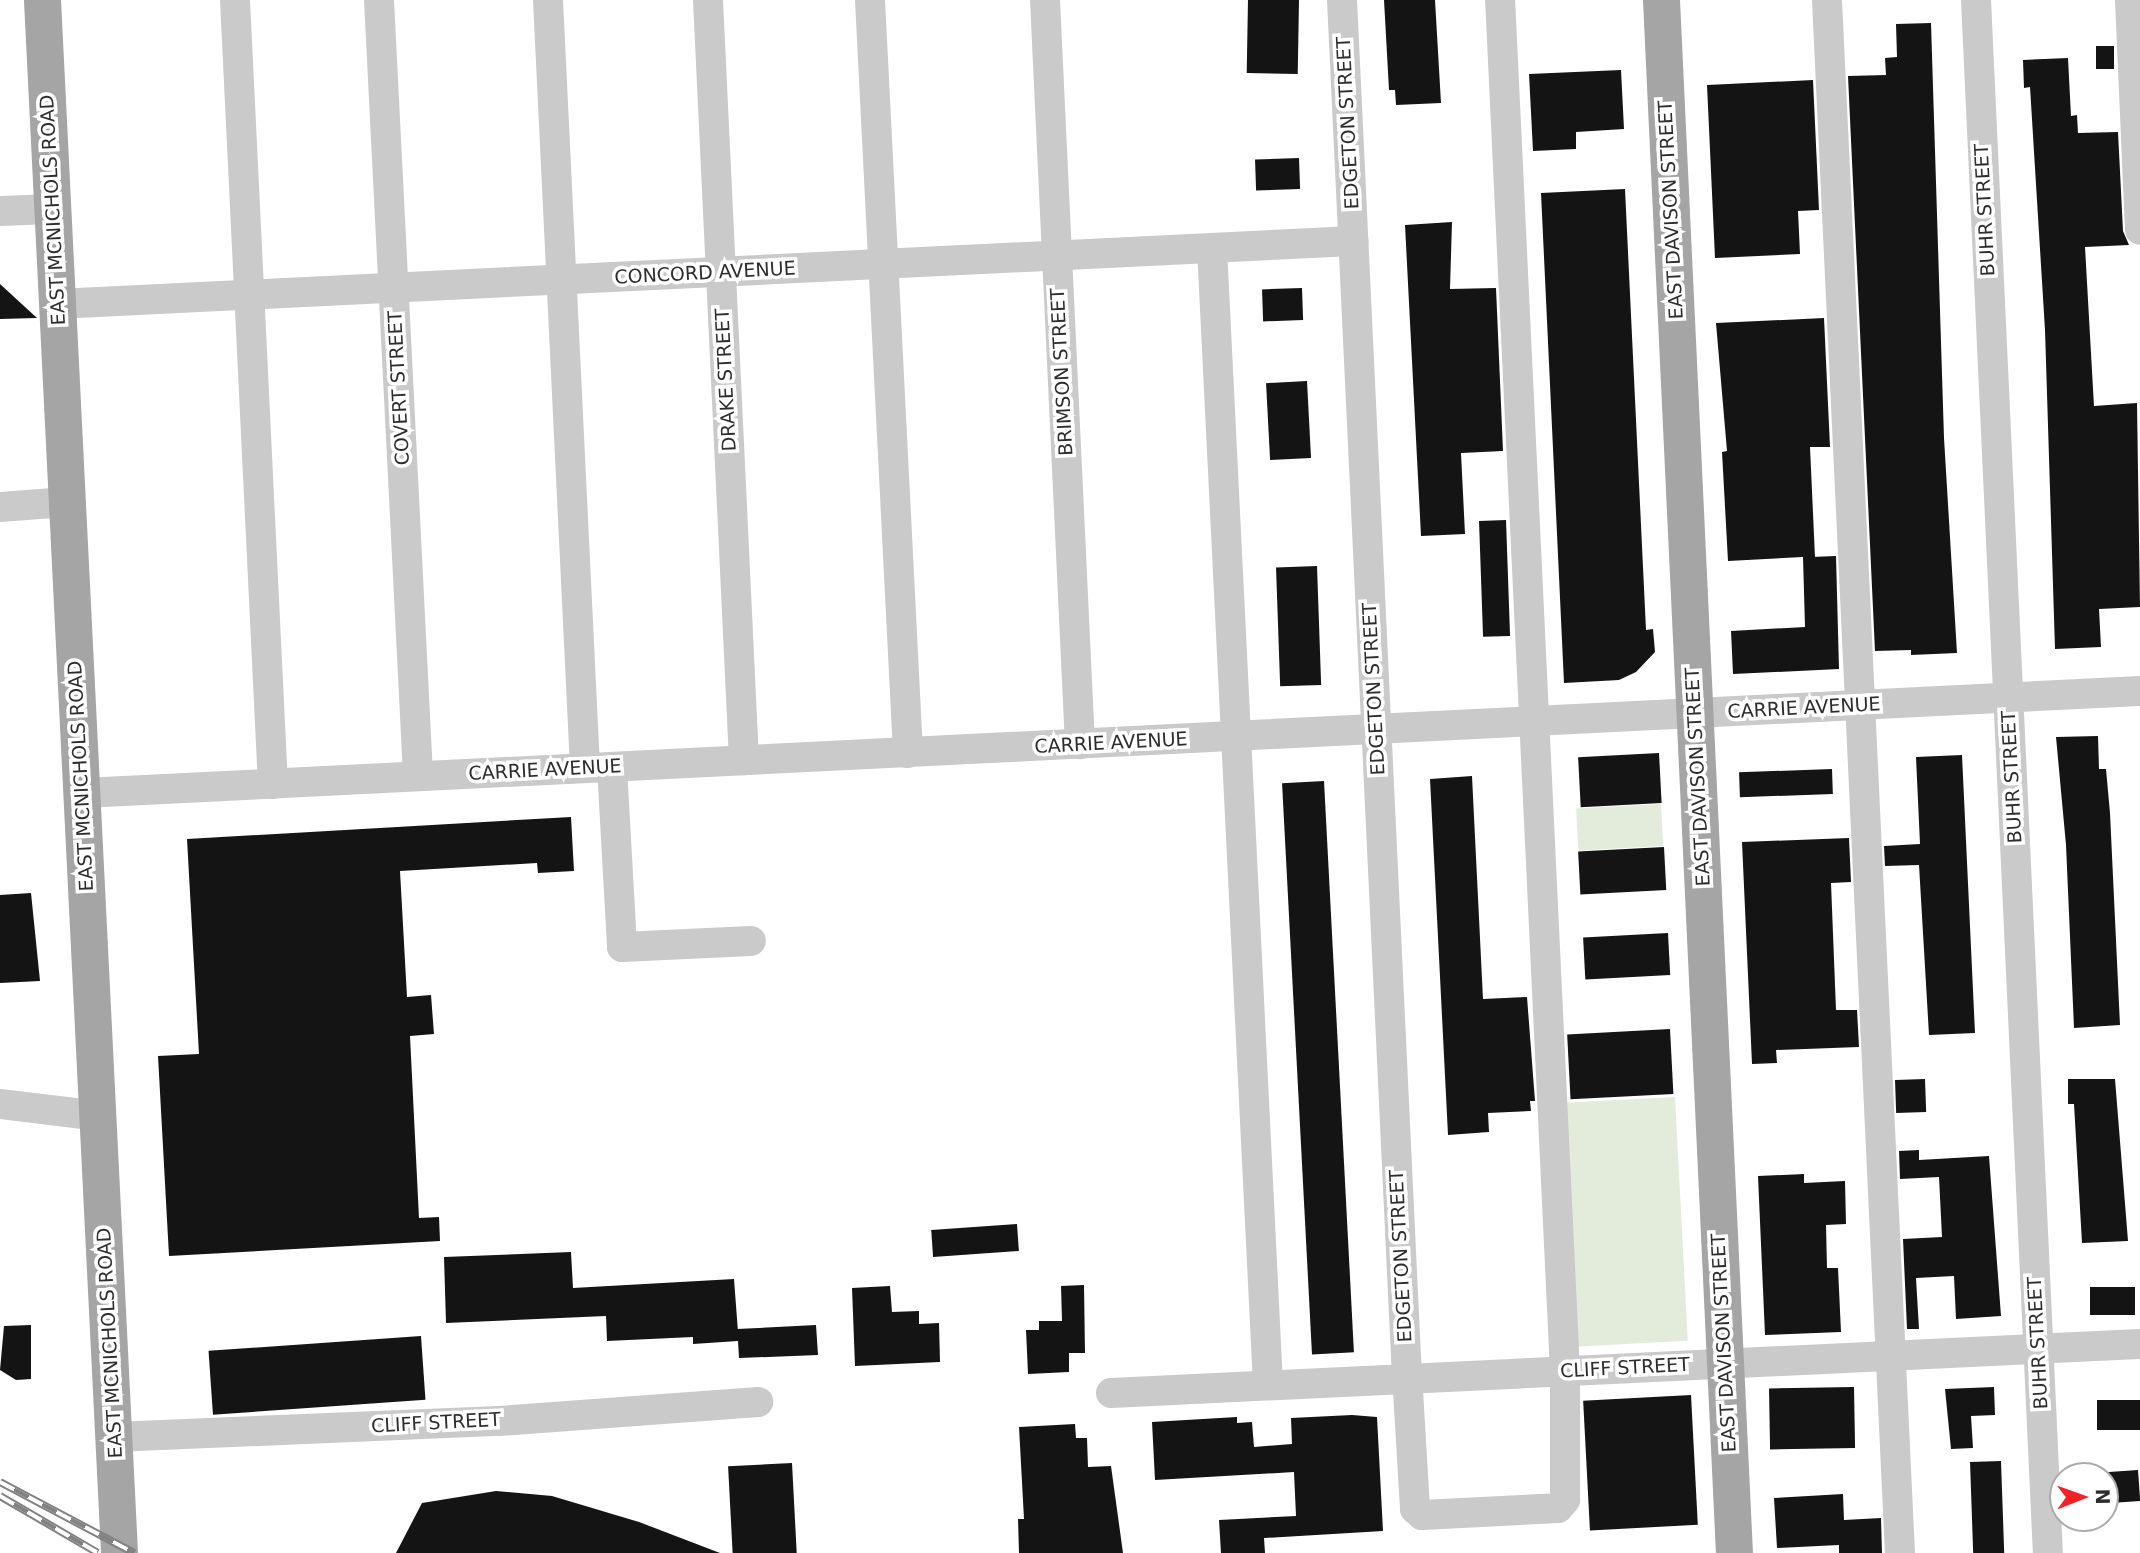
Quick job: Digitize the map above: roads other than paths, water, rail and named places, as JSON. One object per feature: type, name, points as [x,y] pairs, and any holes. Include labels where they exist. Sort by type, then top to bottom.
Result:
[{"type":"main road","name":"EAST MCNICHOLS ROAD","points":[[42,0],[119,1553]]},
{"type":"main road","name":"EAST DAVISON STREET","points":[[1661,0],[1734,1553]]},
{"type":"street","points":[[235,0],[273,783]]},
{"type":"street","name":"COVERT STREET","points":[[380,0],[418,776]]},
{"type":"street","points":[[548,0],[559,280],[598,768],[622,947],[751,941]]},
{"type":"street","name":"DRAKE STREET","points":[[708,0],[744,760]]},
{"type":"street","points":[[870,0],[908,753]]},
{"type":"street","name":"BRIMSON STREET","points":[[1045,0],[1080,744]]},
{"type":"street","name":"EDGETON STREET","points":[[1342,0],[1415,1509],[1422,1515],[1558,1508],[1565,1500],[1565,1371]]},
{"type":"street","points":[[1500,0],[1531,722],[1565,1371]]},
{"type":"street","points":[[1827,0],[1900,1553]]},
{"type":"street","name":"BUHR STREET","points":[[1976,0],[2048,1553]]},
{"type":"street","points":[[2130,0],[2140,230]]},
{"type":"street","points":[[0,211],[52,209]]},
{"type":"street","name":"CONCORD AVENUE","points":[[57,304],[1353,241]]},
{"type":"street","points":[[1212,248],[1268,1385]]},
{"type":"street","points":[[0,508],[66,502]]},
{"type":"street","name":"CARRIE AVENUE","points":[[83,793],[2140,691]]},
{"type":"street","points":[[0,1104],[99,1116]]},
{"type":"street","name":"CLIFF STREET","points":[[1111,1393],[2140,1344]]},
{"type":"street","name":"CLIFF STREET","points":[[114,1437],[499,1420],[758,1402]]},
{"type":"railway","points":[[0,1482],[134,1553]]},
{"type":"railway","points":[[0,1496],[98,1553]]}]
